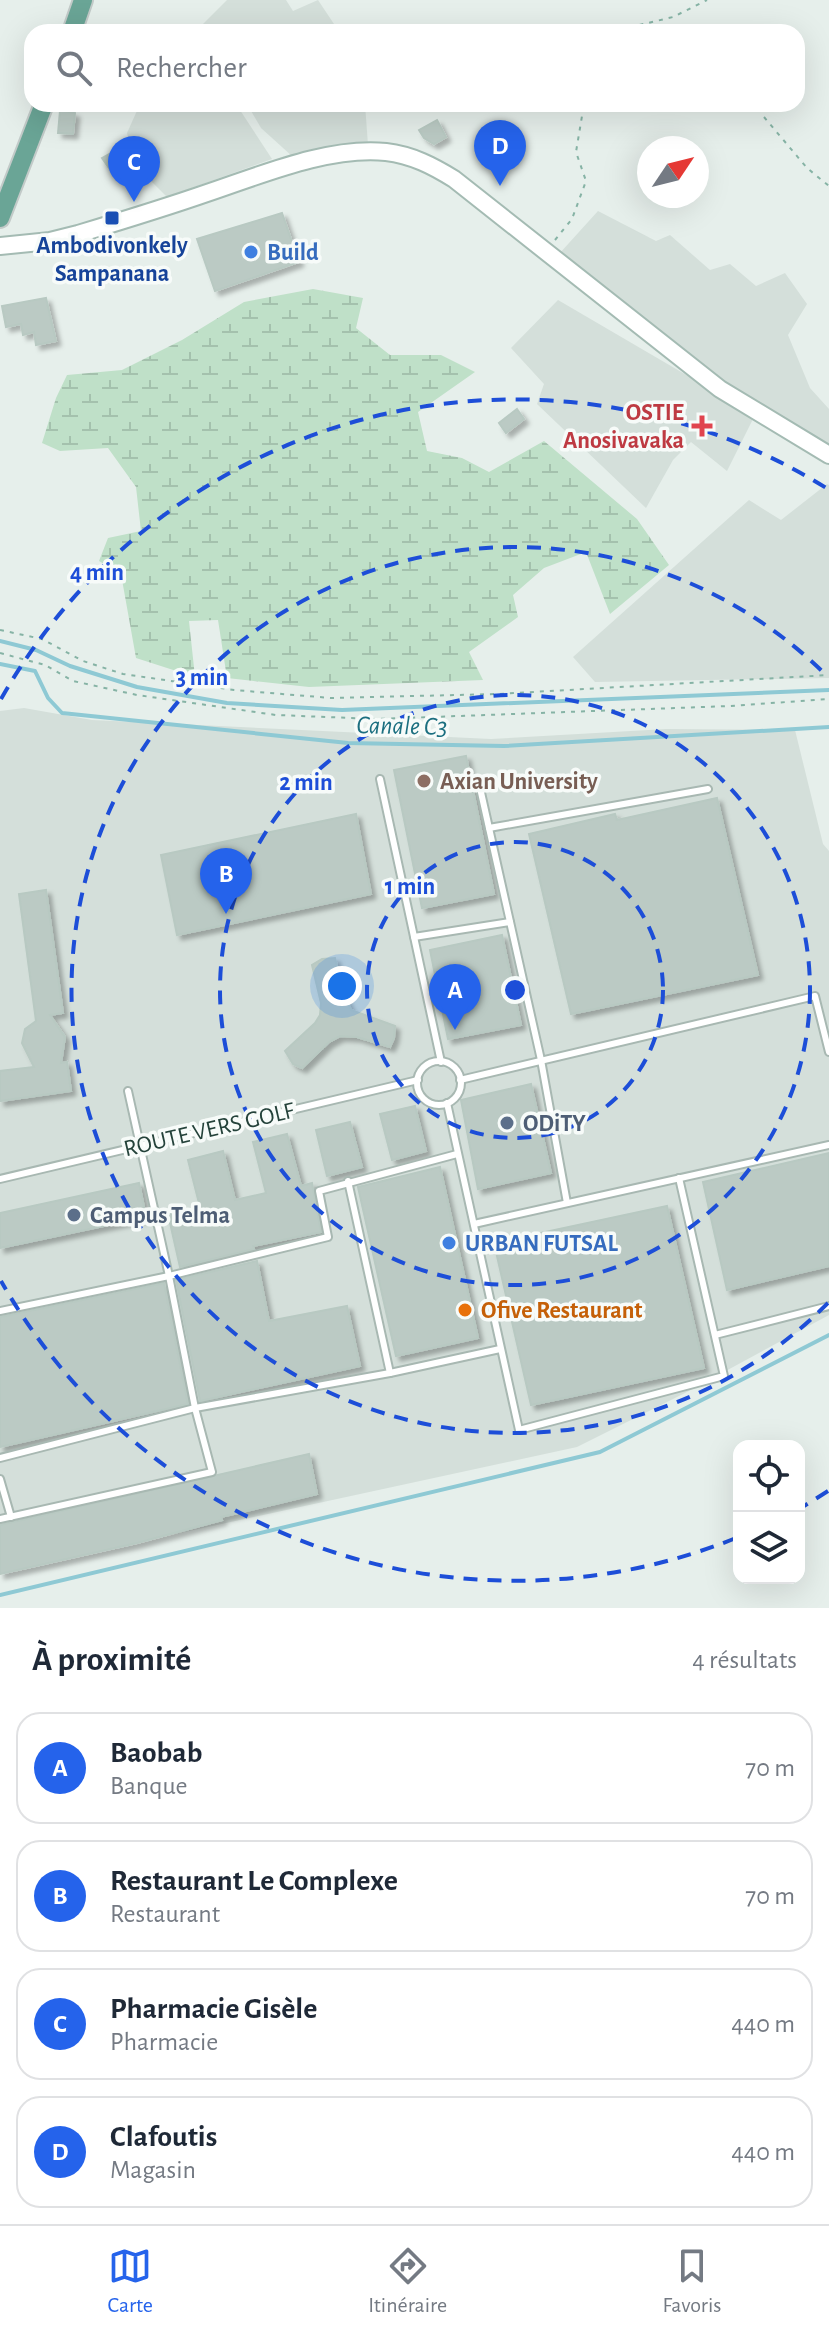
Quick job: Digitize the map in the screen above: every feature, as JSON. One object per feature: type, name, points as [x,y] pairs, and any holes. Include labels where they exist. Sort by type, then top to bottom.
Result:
[{"type":"main road","points":[[75,24],[83,0]]},
{"type":"main road","points":[[0,218],[41,112]]},
{"type":"main road","points":[[0,246],[41,243],[78,234],[296,165],[367,152],[401,154],[454,179],[720,389],[829,455]]},
{"type":"lane","points":[[380,779],[441,1062]]},
{"type":"lane","points":[[478,779],[541,1060],[567,1203]]},
{"type":"lane","points":[[489,828],[708,789]]},
{"type":"lane","points":[[414,937],[510,922]]},
{"type":"lane","points":[[460,1080],[815,996],[829,1052]]},
{"type":"lane","points":[[441,1062],[453,1067],[460,1080],[457,1094],[447,1103],[436,1105],[423,1099],[418,1080],[424,1067],[441,1062]]},
{"type":"lane","name":"ROUTE VERS GOLF","points":[[0,1179],[418,1080]]},
{"type":"lane","points":[[0,1519],[212,1472],[195,1408],[128,1091]]},
{"type":"lane","points":[[447,1103],[519,1430],[724,1376],[679,1178]]},
{"type":"lane","points":[[474,1224],[829,1145]]},
{"type":"lane","points":[[0,1311],[169,1276],[328,1237],[319,1191],[457,1154]]},
{"type":"lane","points":[[348,1181],[390,1373]]},
{"type":"lane","points":[[715,1335],[829,1306]]},
{"type":"lane","points":[[0,1458],[195,1408],[390,1373],[500,1349]]},
{"type":"lane","points":[[0,1479],[11,1517]]},
{"type":"path","points":[[644,24],[673,17],[707,0]]},
{"type":"path","points":[[546,250],[572,219],[586,181],[576,152],[583,112]]},
{"type":"path","points":[[764,117],[807,168],[829,186]]},
{"type":"path","points":[[0,630],[42,639],[83,661],[123,674],[234,690],[331,698],[498,694],[829,675]]},
{"type":"path","points":[[0,653],[45,665],[73,681],[137,695],[276,715],[377,719],[730,706],[829,699]]},
{"type":"shaded area","points":[[227,0],[286,0],[293,11],[318,0],[334,24],[203,24]]},
{"type":"shaded area","points":[[136,112],[241,112],[272,159],[167,197],[134,164],[127,133]]},
{"type":"shaded area","points":[[252,112],[366,112],[368,145],[293,157],[261,128]]},
{"type":"shaded area","points":[[598,211],[656,241],[670,235],[710,270],[730,264],[756,286],[785,273],[807,304],[788,335],[810,388],[829,409],[829,447],[665,341],[559,254]]},
{"type":"shaded area","points":[[558,300],[754,417],[727,471],[691,442],[673,460],[646,508],[537,404],[544,384],[511,348]]},
{"type":"shaded area","points":[[827,484],[829,678],[595,682],[573,657],[749,500],[781,520]]},
{"type":"shaded area","points":[[24,708],[92,720],[491,739],[666,729],[795,730],[823,844],[829,851],[829,1315],[577,1447],[0,1572],[0,711]]},
{"type":"green space","points":[[313,289],[363,298],[356,328],[390,355],[441,355],[475,372],[418,412],[427,451],[462,458],[489,472],[544,441],[637,519],[669,565],[610,614],[586,552],[544,568],[513,595],[518,617],[469,652],[483,680],[309,687],[227,678],[218,620],[189,621],[195,677],[136,658],[121,574],[99,561],[108,538],[141,531],[136,487],[108,448],[60,451],[42,443],[67,375],[122,370],[182,340],[244,302]]},
{"type":"building","points":[[60,112],[75,113],[73,134],[58,133]]},
{"type":"building","points":[[437,120],[446,137],[434,144],[424,138],[419,130]]},
{"type":"building","points":[[120,148],[129,160],[111,171],[102,158]]},
{"type":"building","points":[[282,213],[299,262],[215,291],[197,239]]},
{"type":"building","points":[[46,298],[56,341],[36,345],[34,332],[23,335],[21,324],[6,327],[2,306]]},
{"type":"building","points":[[517,409],[524,419],[506,433],[499,423]]},
{"type":"building","points":[[466,756],[494,894],[422,908],[394,770]]},
{"type":"building","points":[[717,798],[758,975],[571,1014],[529,834],[615,814],[617,820]]},
{"type":"building","points":[[356,814],[371,894],[177,935],[161,855]]},
{"type":"building","points":[[46,890],[63,1013],[50,1015],[65,1037],[61,1063],[67,1062],[71,1091],[0,1101],[0,1071],[34,1067],[22,1043],[25,1029],[36,1021],[19,894]]},
{"type":"building","points":[[502,935],[521,1025],[448,1039],[430,950]]},
{"type":"building","points":[[335,958],[351,1010],[395,1026],[394,1038],[390,1047],[357,1037],[340,1036],[329,1042],[302,1068],[293,1064],[285,1051],[320,1015],[321,1003],[312,965],[322,959]]},
{"type":"building","points":[[531,1084],[551,1173],[478,1189],[461,1100]]},
{"type":"building","points":[[415,1106],[426,1151],[392,1160],[380,1114]]},
{"type":"building","points":[[350,1122],[362,1167],[327,1176],[316,1130]]},
{"type":"building","points":[[287,1134],[301,1186],[312,1183],[321,1232],[253,1246],[254,1249],[180,1267],[168,1214],[200,1207],[188,1160],[223,1151],[235,1200],[266,1193],[253,1142]]},
{"type":"building","points":[[829,1153],[829,1266],[727,1290],[703,1182]]},
{"type":"building","points":[[440,1167],[478,1338],[396,1356],[358,1187]]},
{"type":"building","name":"Campus Telma","points":[[139,1183],[146,1217],[0,1248],[0,1213]]},
{"type":"building","points":[[667,1206],[704,1368],[531,1405],[494,1243]]},
{"type":"building","points":[[257,1261],[269,1321],[347,1306],[360,1366],[200,1401],[176,1280]]},
{"type":"building","points":[[164,1283],[188,1404],[0,1447],[0,1317]]},
{"type":"building","points":[[309,1454],[317,1494],[221,1517],[222,1520],[137,1543],[0,1574],[0,1525]]},
{"type":"waterway","points":[[0,641],[36,650],[70,666],[137,687],[227,703],[342,710],[829,690]]},
{"type":"waterway","name":"Canale C3","points":[[0,664],[35,671],[48,698],[62,713],[348,743],[504,746],[829,727]]},
{"type":"waterway","points":[[0,1595],[600,1452],[829,1335]]},
{"type":"place","name":"Clafoutis","points":[[500,186]]},
{"type":"place","name":"Pharmacie Gisèle","points":[[134,202]]},
{"type":"place","name":"Ambodivonkely Sampanana","points":[[112,218]]},
{"type":"place","name":"Build","points":[[251,252]]},
{"type":"place","name":"OSTIE Anosivavaka","points":[[702,426]]},
{"type":"place","name":"Axian University","points":[[424,781]]},
{"type":"place","name":"Restaurant Le Complexe","points":[[226,914]]},
{"type":"place","name":"Baobab","points":[[455,1030]]},
{"type":"place","name":"ODiTY","points":[[507,1123]]},
{"type":"place","name":"Campus Telma","points":[[74,1215]]},
{"type":"place","name":"URBAN FUTSAL","points":[[449,1243]]},
{"type":"place","name":"Ofive Restaurant","points":[[465,1310]]}]
